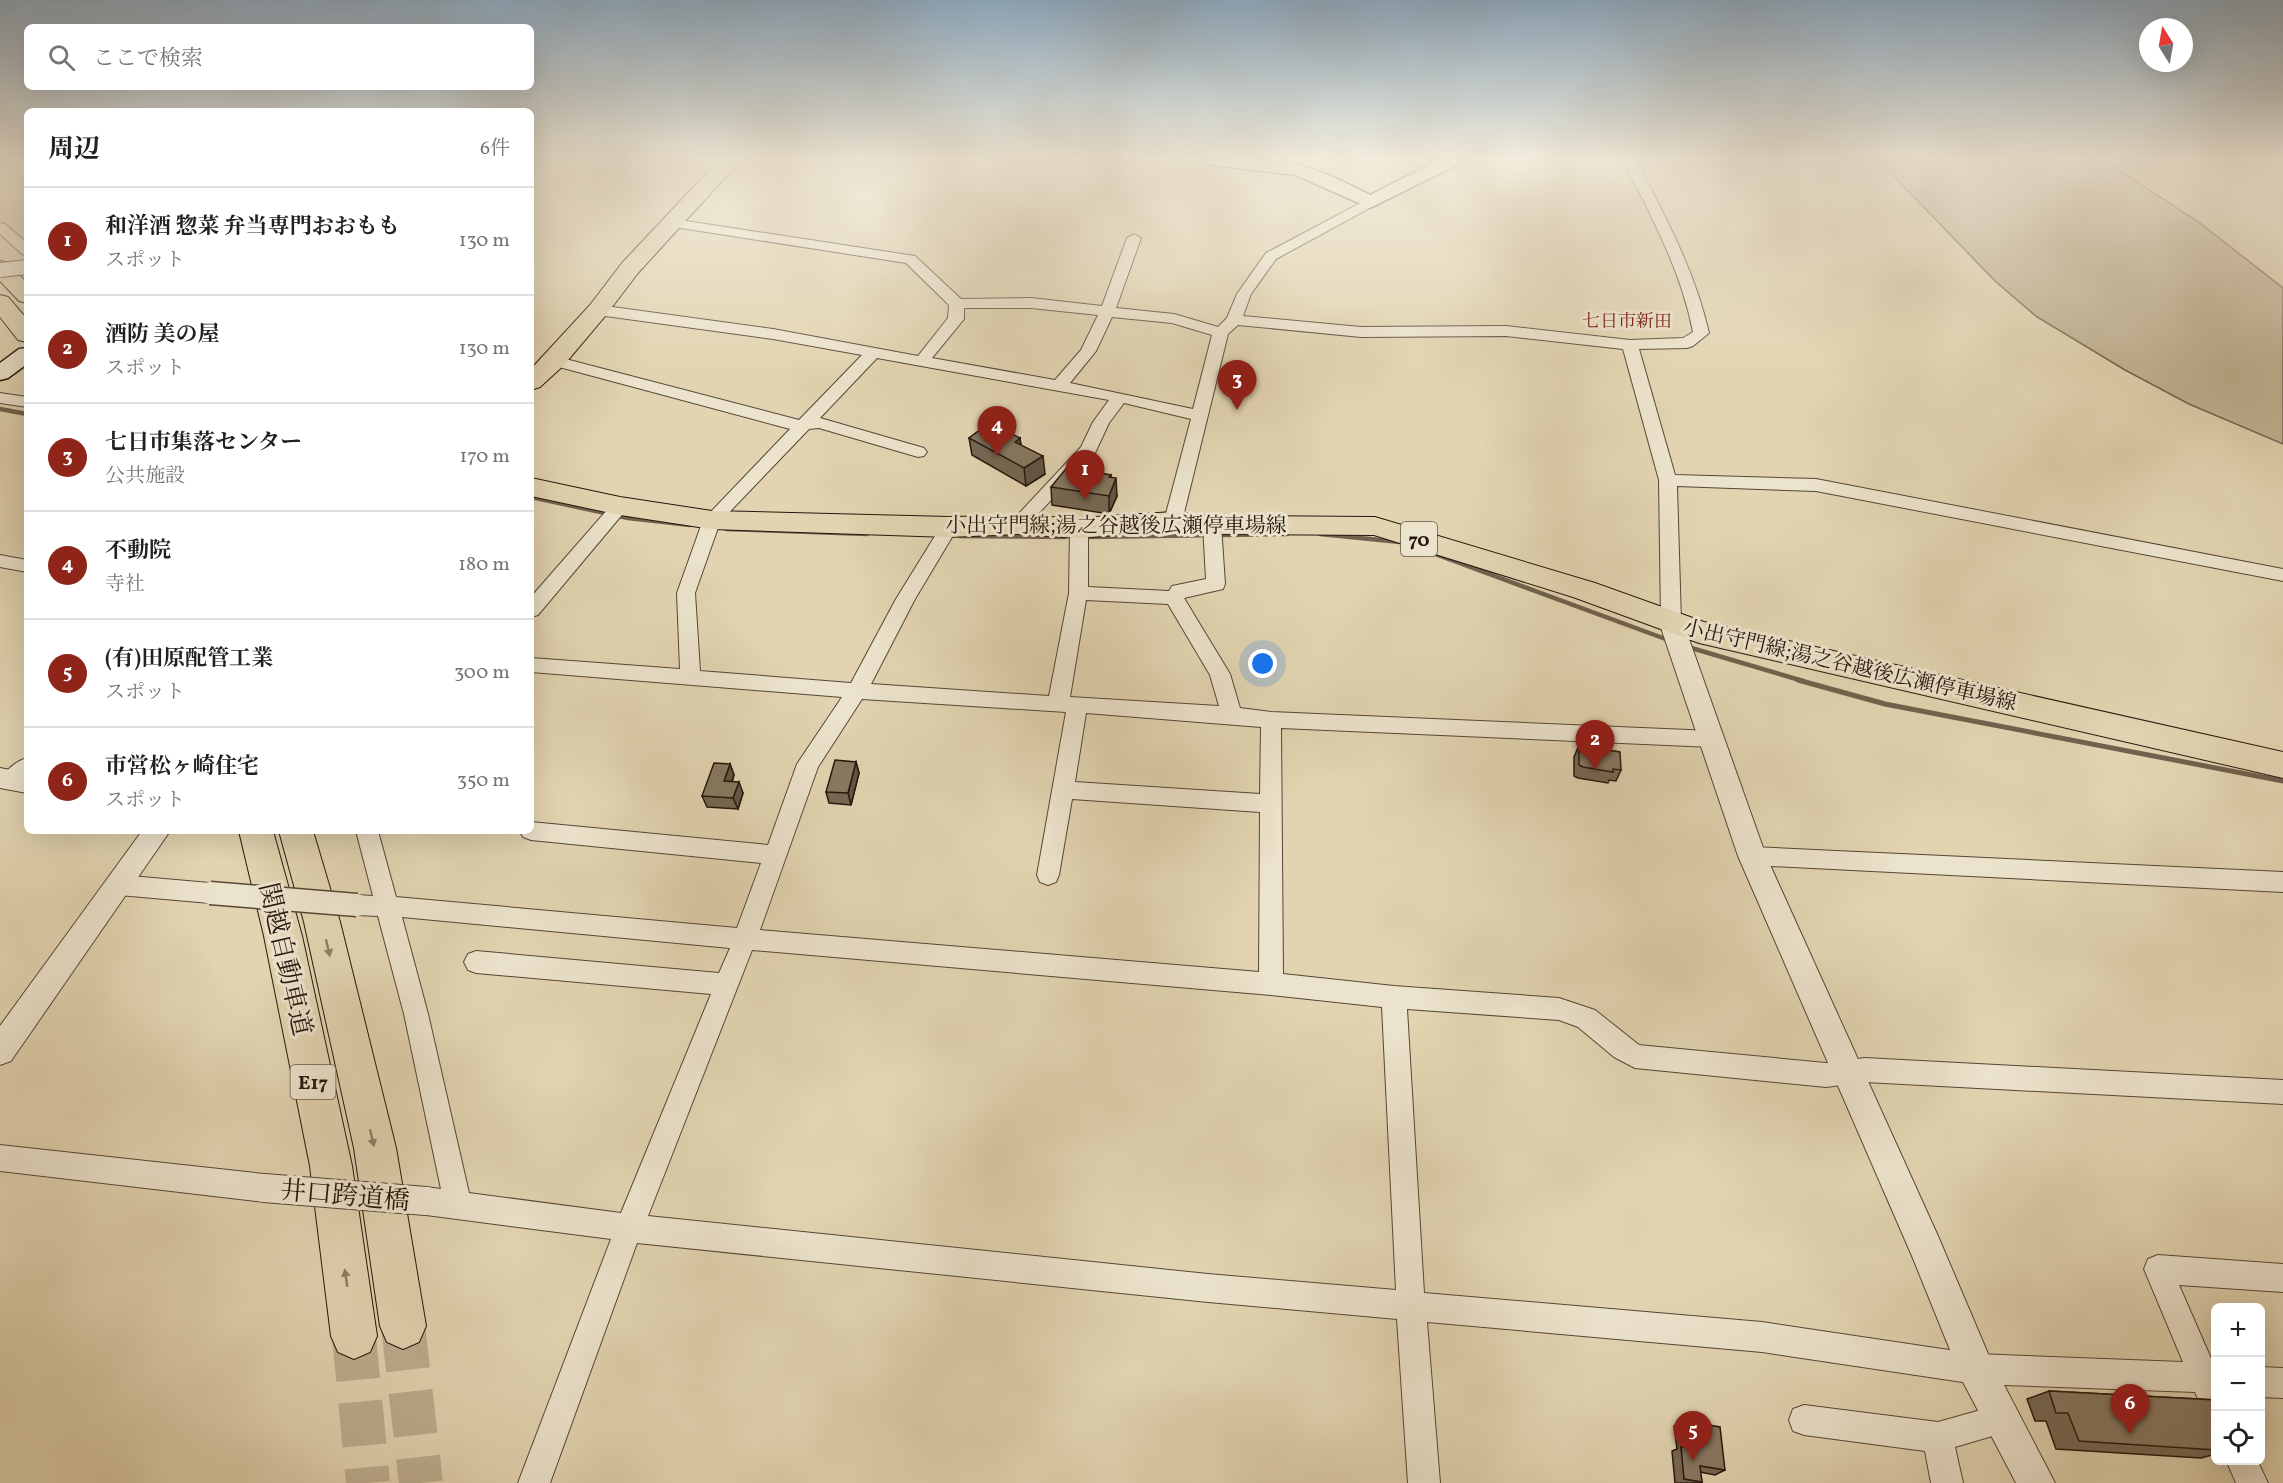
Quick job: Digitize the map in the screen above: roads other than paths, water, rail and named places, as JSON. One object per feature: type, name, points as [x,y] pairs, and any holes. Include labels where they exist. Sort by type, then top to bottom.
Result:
[{"type":"main road","points":[[534,379],[598,310],[630,268],[668,229]]},
{"type":"main road","points":[[0,269],[24,293]]},
{"type":"main road","points":[[0,302],[24,331]]},
{"type":"main road","points":[[3,371],[24,356]]},
{"type":"main road","name":"小出守門線;湯之谷越後広瀬停車場線","points":[[534,488],[620,506],[712,520],[949,527],[1018,525],[1079,528],[1173,520],[1212,525],[1375,525],[1584,590],[1699,632],[2283,765]]},
{"type":"main road","name":"関越自動車道","points":[[257,834],[283,936],[331,1167],[354,1336]]},
{"type":"main road","name":"関越自動車道","points":[[297,834],[322,922],[375,1148],[403,1326]]},
{"type":"street","points":[[2,229],[24,248]]},
{"type":"street","points":[[707,229],[910,260],[957,304],[1031,303],[1174,319],[1207,330],[1221,332]]},
{"type":"street","points":[[1173,520],[1221,332],[1234,320],[1244,294],[1271,256],[1320,229]]},
{"type":"street","points":[[1234,320],[1361,332],[1506,331],[1630,345],[1687,343],[1701,333],[1699,319],[1665,229]]},
{"type":"street","points":[[1059,386],[1088,351],[1107,312],[1134,238]]},
{"type":"street","points":[[0,269],[24,267]]},
{"type":"street","points":[[921,362],[956,319],[957,304]]},
{"type":"street","points":[[598,310],[773,334],[1120,397],[1200,416]]},
{"type":"street","points":[[1630,345],[1668,480],[1671,622],[1752,856],[1926,1248],[1976,1369],[2036,1483]]},
{"type":"street","points":[[690,677],[686,593],[712,520],[873,353]]},
{"type":"street","points":[[554,360],[796,425],[820,423],[918,452]]},
{"type":"street","points":[[1018,525],[1089,449],[1101,423],[1120,397]]},
{"type":"street","points":[[0,398],[23,402]]},
{"type":"street","points":[[1668,480],[1815,485],[2283,575]]},
{"type":"street","points":[[534,606],[620,506]]},
{"type":"street","points":[[1174,598],[1179,591],[1216,584],[1212,525]]},
{"type":"street","points":[[534,1483],[629,1228],[745,939],[808,764],[858,691],[906,599],[949,527]]},
{"type":"street","points":[[1048,875],[1063,790],[1078,593],[1079,528]]},
{"type":"street","points":[[0,561],[24,565]]},
{"type":"street","points":[[534,583],[551,586]]},
{"type":"street","points":[[1078,593],[1174,598]]},
{"type":"street","points":[[1174,598],[1220,674],[1232,715]]},
{"type":"street","points":[[534,665],[594,672],[690,677],[1068,706],[1232,715],[1270,720],[1712,739]]},
{"type":"street","points":[[1270,720],[1270,984]]},
{"type":"street","points":[[1063,790],[1271,804]]},
{"type":"street","points":[[534,831],[691,844],[774,855]]},
{"type":"street","points":[[0,1052],[155,834]]},
{"type":"street","points":[[368,834],[389,906],[416,1014],[458,1204]]},
{"type":"street","points":[[1752,856],[2283,882]]},
{"type":"street","points":[[119,885],[389,906],[1394,997],[1559,1009],[1586,1018],[1623,1049],[1635,1056],[1826,1075],[1864,1070],[2283,1092]]},
{"type":"street","points":[[476,962],[727,985]]},
{"type":"street","points":[[1394,997],[1411,1307],[1424,1483]]},
{"type":"street","name":"井口跨道橋","points":[[0,1158],[264,1188],[458,1204],[629,1228],[1411,1307],[1762,1337],[1976,1369],[2209,1378]]},
{"type":"street","points":[[2209,1378],[2158,1269],[2283,1278]]},
{"type":"street","points":[[2265,1382],[2283,1383]]},
{"type":"street","points":[[1804,1420],[1938,1437],[2002,1419]]},
{"type":"street","points":[[1938,1437],[1947,1483]]},
{"type":"street","points":[[2243,1465],[2252,1483]]},
{"type":"waterway","points":[[0,409],[24,413]]},
{"type":"waterway","points":[[534,498],[628,518],[690,525]]},
{"type":"waterway","points":[[726,529],[867,534]]},
{"type":"waterway","points":[[1086,537],[1287,534]]},
{"type":"waterway","points":[[1320,534],[1400,542]]},
{"type":"waterway","points":[[960,536],[1065,537]]},
{"type":"waterway","points":[[1435,554],[1671,641]]},
{"type":"waterway","points":[[1688,647],[1803,681]]},
{"type":"waterway","points":[[1798,680],[1885,704],[2283,781]]},
{"type":"tunnel","points":[[403,1326],[421,1483]]},
{"type":"tunnel","points":[[354,1336],[368,1483]]},
{"type":"place","name":"七日市集落センター","points":[[1237,410]]},
{"type":"place","name":"不動院","points":[[997,456]]},
{"type":"place","name":"和洋酒 惣菜 弁当専門おおもも","points":[[1085,500]]},
{"type":"place","name":"酒防 美の屋","points":[[1595,770]]},
{"type":"place","name":"市営松ヶ崎住宅","points":[[2130,1434]]},
{"type":"place","name":"(有)田原配管工業","points":[[1693,1461]]},
{"type":"district","name":"七日市新田","points":[[1627,321]]}]
